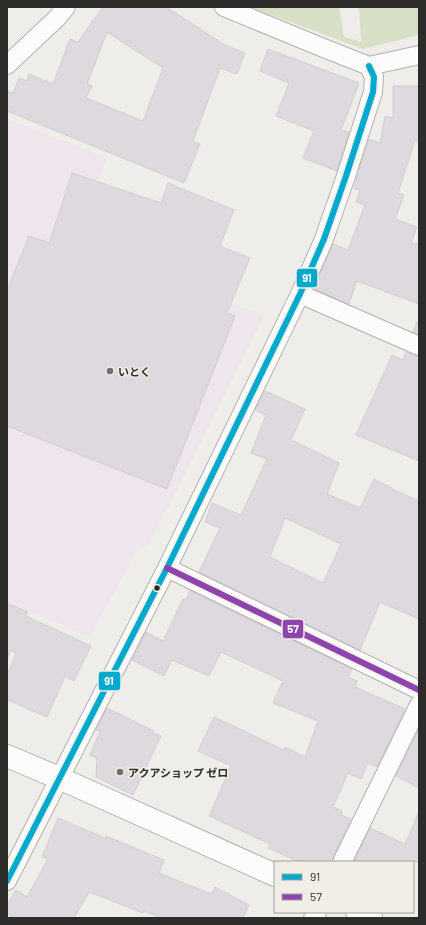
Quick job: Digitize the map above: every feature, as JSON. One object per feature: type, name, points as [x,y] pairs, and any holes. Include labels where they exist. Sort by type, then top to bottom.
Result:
[{"type":"street","points":[[7,65],[57,18],[66,7]]},
{"type":"street","points":[[224,7],[369,66],[419,55]]},
{"type":"street","points":[[7,881],[167,568],[300,294],[324,239],[373,92],[374,77],[369,66]]},
{"type":"street","points":[[300,294],[419,346]]},
{"type":"street","points":[[167,568],[419,690]]},
{"type":"street","points":[[342,861],[419,705]]},
{"type":"street","points":[[7,756],[274,875]]},
{"type":"street","points":[[359,913],[371,918]]},
{"type":"shaded area","points":[[7,119],[107,158],[74,239],[264,316],[148,545],[137,550],[90,637],[7,601]]},
{"type":"green space","points":[[250,7],[339,7],[344,37],[361,42],[359,7],[419,7],[419,35],[363,49]]},
{"type":"building","points":[[103,7],[166,7],[225,45],[245,53],[237,74],[220,68],[193,141],[200,144],[184,183],[7,111],[7,91],[13,93],[19,78],[27,81],[29,74],[53,84],[70,39],[78,42]],"holes":[[[107,32],[163,68],[143,121],[86,98],[92,86],[87,84]]]},
{"type":"building","points":[[268,49],[359,83],[341,130],[349,132],[337,171],[303,158],[314,131],[276,116],[289,83],[260,71]]},
{"type":"building","points":[[393,86],[419,86],[419,142],[415,141],[398,193],[404,195],[395,219],[417,227],[411,243],[419,244],[419,304],[357,281],[349,304],[314,289],[333,244],[348,250],[365,205],[356,202],[360,190],[354,189],[356,179],[369,139],[380,143],[385,116],[393,118]]},
{"type":"building","name":"いとく","points":[[72,173],[161,203],[168,183],[234,210],[220,246],[250,258],[227,313],[235,316],[167,489],[7,426],[7,291],[29,236],[49,243]]},
{"type":"building","points":[[417,322],[419,323],[419,335],[413,332]]},
{"type":"building","points":[[406,352],[419,356],[419,461],[356,435],[392,355],[403,360]]},
{"type":"building","points":[[265,391],[305,409],[291,440],[339,463],[327,494],[360,508],[374,479],[419,501],[419,619],[380,602],[360,650],[199,572],[220,528],[205,522],[212,503],[241,515],[267,459],[251,453],[266,415],[255,410]],"holes":[[[285,518],[341,544],[323,583],[270,557]]]},
{"type":"building","points":[[190,591],[352,669],[348,677],[357,681],[355,687],[405,709],[377,767],[368,763],[361,779],[348,773],[333,807],[342,811],[341,815],[351,819],[332,861],[298,861],[268,848],[270,844],[209,816],[231,766],[198,751],[214,717],[284,750],[285,747],[305,757],[318,721],[273,703],[283,681],[221,652],[209,676],[172,660],[164,676],[132,660],[146,632],[163,641],[183,599],[186,600]]},
{"type":"building","points":[[7,603],[28,612],[26,616],[91,646],[74,681],[65,676],[47,717],[7,700],[7,675],[16,654],[11,650],[7,659]]},
{"type":"building","points":[[107,708],[154,731],[153,733],[161,736],[133,795],[96,777],[97,758],[90,755],[100,731],[96,730]]},
{"type":"building","points":[[419,729],[419,788],[396,776]]},
{"type":"building","points":[[419,811],[419,862],[354,861],[370,828],[405,844]]},
{"type":"building","points":[[58,818],[105,838],[106,836],[164,860],[159,873],[211,894],[215,887],[249,905],[243,918],[162,918],[144,911],[143,913],[89,892],[74,918],[14,918],[7,914],[7,905],[16,890],[27,897],[48,859],[42,857]]},
{"type":"transit line","name":"91","points":[[7,881],[167,568],[300,294],[324,239],[373,92],[374,77],[369,66]]},
{"type":"transit line","name":"57","points":[[167,568],[419,690]]},
{"type":"place","name":"いとく","points":[[110,371]]},
{"type":"place","name":"アクアショップ ゼロ","points":[[120,772]]}]
